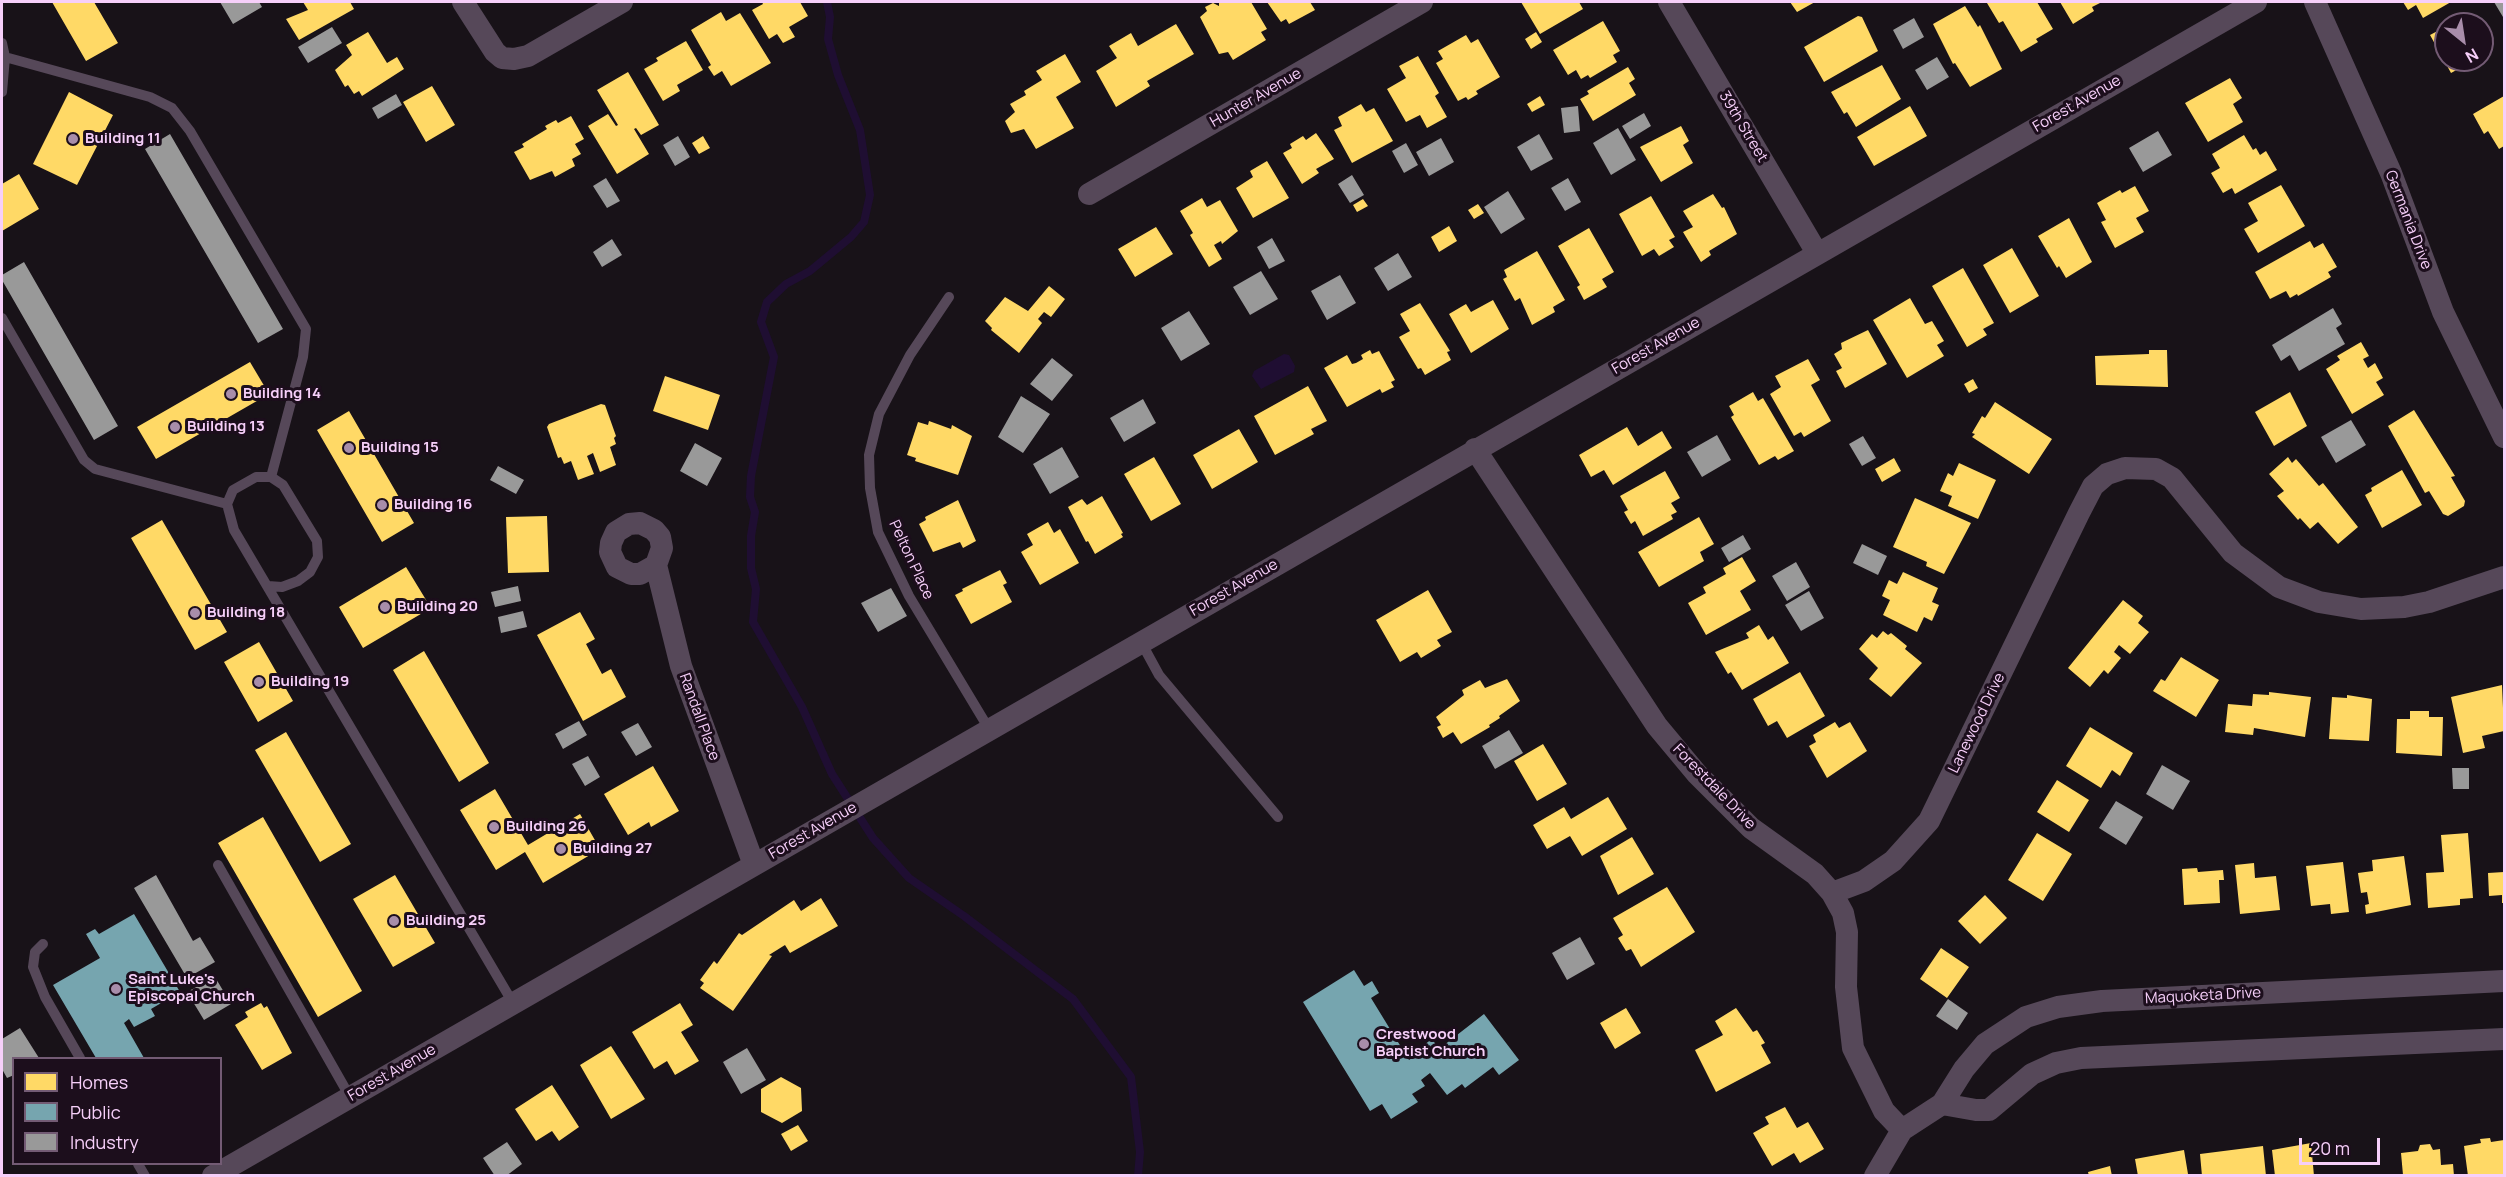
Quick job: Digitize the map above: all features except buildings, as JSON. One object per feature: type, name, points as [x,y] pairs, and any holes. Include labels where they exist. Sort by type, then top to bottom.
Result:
[{"type":"street","points":[[463,2],[487,42],[502,58],[514,60],[528,56],[622,2]]},
{"type":"street","name":"Hunter Avenue","points":[[1089,194],[1422,2]]},
{"type":"street","name":"39th Street","points":[[1669,2],[1817,253]]},
{"type":"street","name":"Forest Avenue","points":[[213,1176],[2256,2]]},
{"type":"street","name":"Germania Drive","points":[[2315,2],[2391,173],[2443,312],[2505,437]]},
{"type":"street","name":"Forestdale Drive","points":[[1475,449],[1657,726],[1697,774],[1751,828],[1815,874],[1832,893],[1843,913],[1847,932],[1846,987],[1853,1048],[1884,1111],[1902,1130]]},
{"type":"street","name":"Lanewood Drive","points":[[1832,893],[1864,881],[1893,861],[1929,821],[2079,513],[2093,486],[2108,474],[2125,468],[2156,469],[2172,478],[2233,553],[2279,587],[2319,602],[2361,609],[2404,607],[2429,602],[2505,577]]},
{"type":"street","name":"Randall Place","points":[[656,565],[681,666],[754,865]]},
{"type":"street","name":"Maquoketa Drive","points":[[1875,1176],[1902,1130],[1942,1104],[1964,1069],[1985,1044],[2026,1017],[2058,1007],[2102,1002],[2505,981]]},
{"type":"street","points":[[1942,1104],[1989,1110],[2032,1074],[2056,1063],[2081,1058],[2505,1039]]},
{"type":"street","points":[[233,1176],[248,1156]]},
{"type":"lane","points":[[2,43],[5,57],[2,92]]},
{"type":"lane","points":[[5,57],[150,97],[172,108],[190,131],[306,329],[303,357],[271,477]]},
{"type":"lane","name":"Pelton Place","points":[[949,297],[910,355],[879,414],[869,455],[870,488],[878,532],[909,596],[989,729]]},
{"type":"lane","points":[[2,318],[84,460],[95,468],[226,504]]},
{"type":"lane","points":[[268,586],[282,587],[298,581],[310,572],[318,557],[317,541],[283,484],[271,477],[256,477],[233,490],[226,504],[234,530],[513,1003]]},
{"type":"lane","points":[[1141,642],[1159,675],[1278,817]]},
{"type":"lane","points":[[218,865],[350,1097]]},
{"type":"lane","points":[[43,944],[36,952],[33,967],[45,997],[79,1057]]},
{"type":"shaded area","points":[[1284,354],[1289,355],[1295,366],[1294,372],[1261,389],[1252,376],[1254,371]]},
{"type":"waterway","points":[[827,2],[830,17],[828,39],[838,75],[860,130],[870,195],[864,222],[851,237],[810,271],[786,284],[767,302],[761,322],[774,357],[751,476],[750,497],[755,512],[751,536],[751,568],[756,589],[753,622],[802,707],[832,774],[873,838],[909,878],[964,916],[1073,999],[1131,1077],[1140,1152],[1138,1176]]},
{"type":"place","name":"Building 11","points":[[73,139]]},
{"type":"place","name":"Building 14","points":[[231,394]]},
{"type":"place","name":"Building 13","points":[[175,427]]},
{"type":"place","name":"Building 15","points":[[349,448]]},
{"type":"place","name":"Building 16","points":[[382,505]]},
{"type":"place","name":"Building 20","points":[[385,607]]},
{"type":"place","name":"Building 18","points":[[195,613]]},
{"type":"place","name":"Building 19","points":[[259,682]]},
{"type":"place","name":"Building 26","points":[[494,827]]},
{"type":"place","name":"Building 27","points":[[561,849]]},
{"type":"place","name":"Building 25","points":[[394,921]]},
{"type":"place","name":"Saint Luke's Episcopal Church","points":[[116,989]]},
{"type":"place","name":"Crestwood Baptist Church","points":[[1364,1044]]}]
